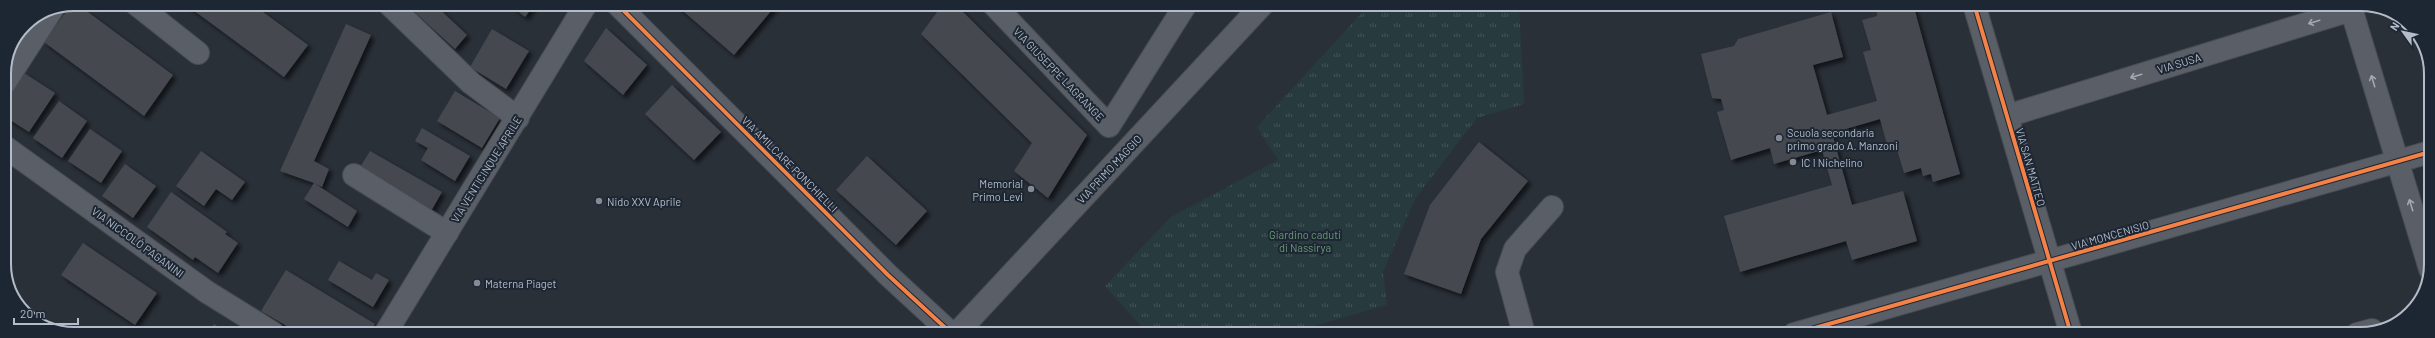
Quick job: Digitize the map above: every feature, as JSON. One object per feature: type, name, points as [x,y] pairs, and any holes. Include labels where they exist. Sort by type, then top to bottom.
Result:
[{"type":"street","points":[[145,11],[198,54]]},
{"type":"street","points":[[396,11],[471,83],[518,118]]},
{"type":"street","name":"VIA VENTICINQUE APRILE","points":[[389,327],[582,11]]},
{"type":"street","name":"VIA AMILCARE PONCHIELLI","points":[[624,11],[888,275],[944,327]]},
{"type":"street","name":"VIA GIUSEPPE LAGRANGE","points":[[999,11],[1109,126],[1182,11]]},
{"type":"street","name":"VIA PRIMO MAGGIO","points":[[963,327],[1256,11]]},
{"type":"street","name":"VIA SAN MATTEO","points":[[1976,11],[2069,327]]},
{"type":"street","name":"VIA SUSA","points":[[2007,116],[2337,11]]},
{"type":"street","points":[[2351,11],[2424,249]]},
{"type":"street","points":[[11,73],[47,18]]},
{"type":"street","name":"VIA NICCOLÒ PAGANINI","points":[[11,151],[207,292],[262,327]]},
{"type":"street","name":"VIA MONCENISIO","points":[[1818,327],[2424,154]]},
{"type":"street","points":[[354,175],[447,233]]},
{"type":"street","points":[[1522,327],[1507,272],[1515,249],[1552,207]]},
{"type":"green space","name":"Giardino caduti di Nassirya","points":[[1364,11],[1519,11],[1524,104],[1477,118],[1415,199],[1383,272],[1387,305],[1310,327],[1142,327],[1105,286],[1171,217],[1278,160],[1257,127]]},
{"type":"building","points":[[86,11],[173,75],[144,116],[44,42],[66,12]]},
{"type":"building","points":[[194,11],[262,11],[308,45],[284,77]]},
{"type":"building","points":[[414,11],[441,11],[467,35],[455,49]]},
{"type":"building","points":[[518,11],[530,11],[525,17]]},
{"type":"building","points":[[683,11],[771,11],[734,55]]},
{"type":"building","points":[[938,11],[962,11],[1087,135],[1048,198],[1014,171],[1032,143],[921,34]]},
{"type":"building","name":"Scuola secondaria primo grado A. Manzoni","points":[[1877,11],[1915,11],[1960,174],[1933,182],[1931,174],[1923,176],[1921,168],[1904,173],[1895,143],[1887,145],[1880,119],[1832,133],[1852,205],[1903,191],[1917,241],[1852,260],[1846,241],[1740,272],[1724,216],[1832,185],[1822,150],[1774,164],[1770,148],[1731,160],[1717,112],[1724,110],[1721,99],[1712,98],[1701,54],[1734,46],[1738,39],[1831,12],[1843,57],[1813,65],[1827,115],[1877,101],[1863,52],[1871,50],[1862,20],[1877,16]]},
{"type":"building","points":[[346,24],[371,35],[314,161],[329,169],[322,187],[280,171]]},
{"type":"building","points":[[606,28],[647,65],[623,95],[584,61]]},
{"type":"building","points":[[492,29],[529,51],[506,89],[470,67]]},
{"type":"building","points":[[24,73],[55,93],[29,132],[11,120],[11,92]]},
{"type":"building","points":[[672,85],[721,132],[694,160],[645,114]]},
{"type":"building","points":[[455,91],[500,118],[482,148],[437,121]]},
{"type":"building","points":[[59,101],[87,121],[62,158],[33,138]]},
{"type":"building","points":[[422,128],[470,156],[455,181],[421,160],[428,148],[415,141]]},
{"type":"building","points":[[90,129],[122,151],[101,183],[68,161]]},
{"type":"building","points":[[1479,142],[1528,181],[1481,239],[1461,294],[1404,274],[1430,205]]},
{"type":"building","points":[[201,151],[245,182],[232,200],[216,189],[204,206],[176,186]]},
{"type":"building","points":[[370,151],[442,192],[431,211],[359,169]]},
{"type":"building","points":[[867,156],[927,211],[896,245],[836,190]]},
{"type":"building","points":[[125,164],[156,186],[133,218],[102,196]]},
{"type":"building","points":[[314,183],[357,211],[348,227],[304,199]]},
{"type":"building","points":[[171,192],[227,232],[225,234],[238,243],[218,273],[195,257],[193,260],[147,227]]},
{"type":"building","points":[[83,243],[157,293],[135,325],[61,275]]},
{"type":"building","points":[[339,261],[372,280],[376,273],[389,280],[373,307],[328,280]]},
{"type":"building","points":[[286,270],[375,324],[373,327],[289,327],[261,311]]},
{"type":"building","points":[[214,324],[219,327],[212,327]]},
{"type":"cycle path","points":[[624,11],[888,275],[944,327]]},
{"type":"cycle path","points":[[1976,11],[2069,327]]},
{"type":"cycle path","points":[[1818,327],[2424,154]]},
{"type":"place","name":"Scuola secondaria primo grado A. Manzoni","points":[[1779,138]]},
{"type":"place","name":"IC I Nichelino","points":[[1793,162]]},
{"type":"place","name":"Memorial Primo Levi","points":[[1031,189]]},
{"type":"place","name":"Nido XXV Aprile","points":[[599,201]]},
{"type":"place","name":"Materna Piaget","points":[[477,283]]}]
